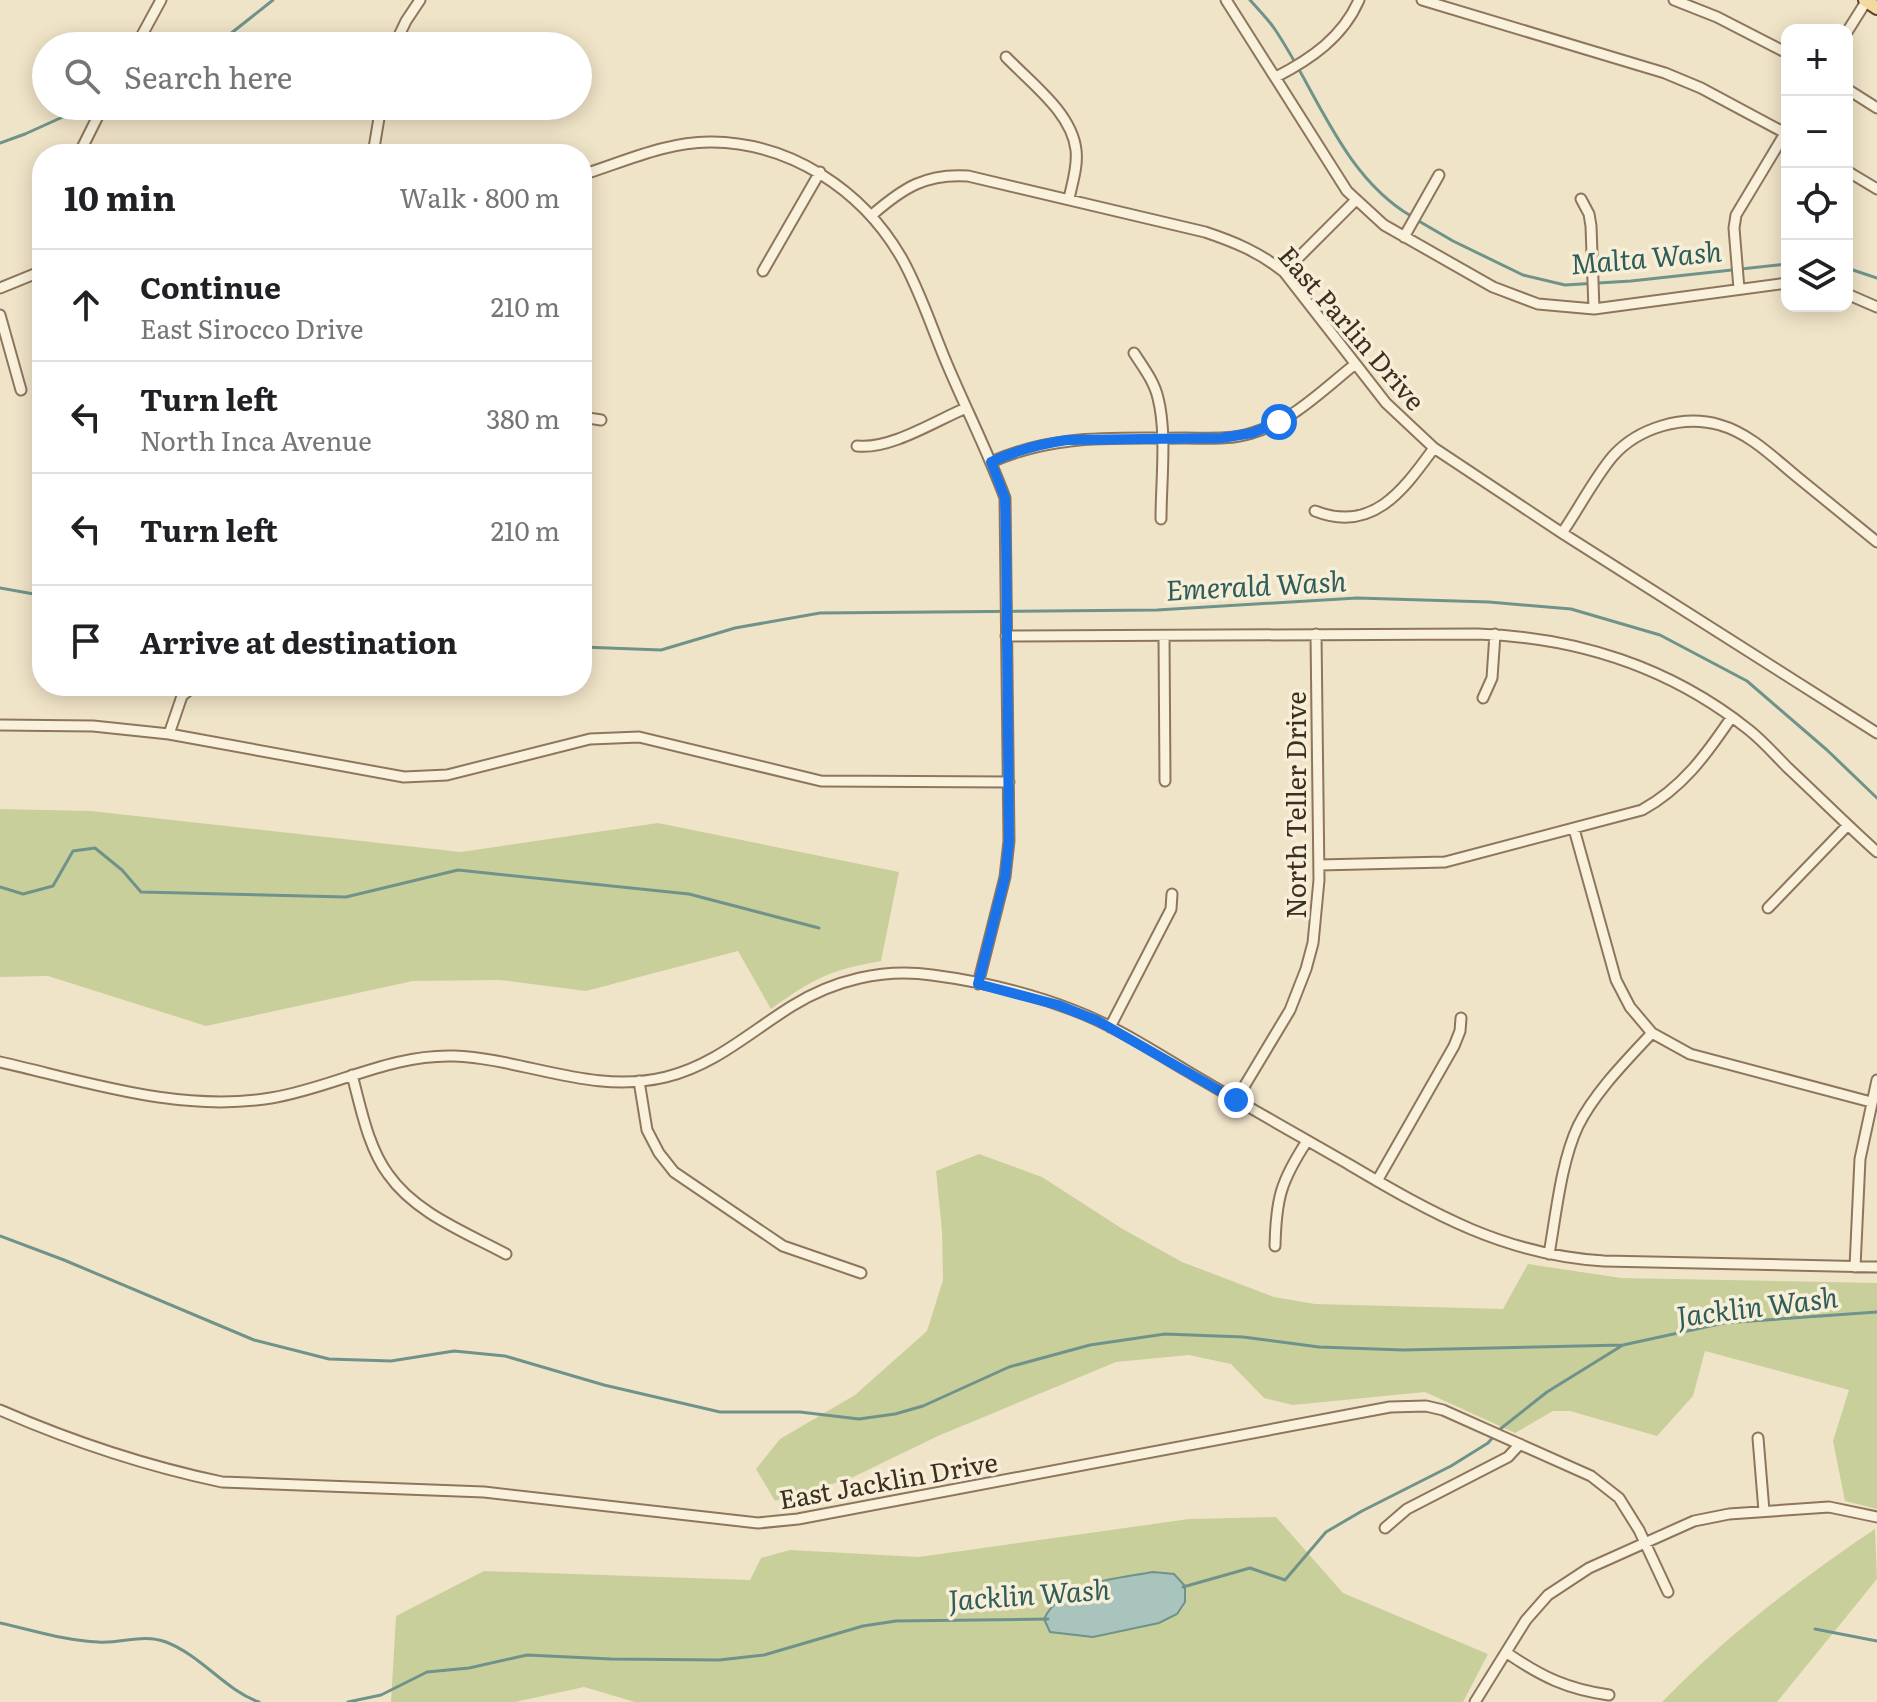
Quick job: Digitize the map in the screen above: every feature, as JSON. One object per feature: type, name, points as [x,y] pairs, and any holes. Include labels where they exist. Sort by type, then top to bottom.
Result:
[{"type":"street","points":[[144,32],[161,0]]},
{"type":"street","points":[[401,32],[420,0]]},
{"type":"street","points":[[1226,0],[1335,176],[1356,200],[1384,225],[1515,296],[1549,306],[1594,309],[1781,284]]},
{"type":"street","points":[[1276,77],[1332,40],[1350,18],[1359,0]]},
{"type":"street","points":[[1422,0],[1665,73],[1781,129]]},
{"type":"street","points":[[1674,0],[1717,17],[1781,50]]},
{"type":"street","points":[[1853,24],[1869,2]]},
{"type":"street","points":[[1006,57],[1071,131],[1077,159],[1069,199]]},
{"type":"street","points":[[1853,93],[1877,108]]},
{"type":"street","points":[[84,144],[96,120]]},
{"type":"street","points":[[375,144],[379,120]]},
{"type":"street","points":[[1739,289],[1734,228],[1736,215],[1781,140]]},
{"type":"street","points":[[592,172],[670,147],[711,142],[782,154],[820,172],[872,215],[901,258],[1005,498],[1009,841],[1005,877],[978,984]]},
{"type":"street","points":[[763,271],[820,172]]},
{"type":"street","name":"East Parlin Drive","points":[[872,215],[898,192],[930,178],[951,174],[1069,199],[1243,244],[1284,272],[1386,403],[1434,448],[1877,733]]},
{"type":"street","points":[[1404,237],[1439,175]]},
{"type":"street","points":[[1853,175],[1877,189]]},
{"type":"street","points":[[1581,199],[1591,226],[1594,309]]},
{"type":"street","points":[[1284,272],[1356,200]]},
{"type":"street","points":[[0,288],[32,275]]},
{"type":"street","points":[[1853,297],[1877,307]]},
{"type":"street","points":[[0,315],[21,390]]},
{"type":"street","points":[[1134,353],[1158,396],[1161,519]]},
{"type":"street","points":[[991,462],[1021,448],[1056,441],[1235,437],[1266,428],[1292,413],[1354,365]]},
{"type":"street","points":[[857,446],[876,446],[966,408]]},
{"type":"street","points":[[592,419],[601,420]]},
{"type":"street","points":[[1562,533],[1612,457],[1627,442],[1662,426],[1701,421],[1720,425],[1751,441],[1877,542]]},
{"type":"street","points":[[1315,511],[1353,517],[1376,509],[1395,497],[1434,448]]},
{"type":"street","name":"North Teller Drive","points":[[1236,1100],[1290,1010],[1306,969],[1317,919],[1316,634]]},
{"type":"street","points":[[1006,636],[1495,634],[1558,641],[1628,661],[1681,685],[1731,718],[1749,730],[1877,852]]},
{"type":"street","points":[[1483,698],[1492,678],[1495,634]]},
{"type":"street","points":[[1164,636],[1165,781]]},
{"type":"street","points":[[169,734],[182,696]]},
{"type":"street","points":[[1319,865],[1445,862],[1633,813],[1662,799],[1692,771],[1731,718]]},
{"type":"street","points":[[0,725],[93,726],[169,734],[404,777],[447,775],[590,739],[639,737],[821,781],[1009,782]]},
{"type":"street","points":[[1768,908],[1848,825]]},
{"type":"street","points":[[1574,829],[1616,980],[1630,1007],[1652,1033],[1690,1054],[1871,1102]]},
{"type":"street","points":[[1110,1027],[1171,909],[1172,894]]},
{"type":"street","points":[[0,1062],[151,1096],[202,1102],[281,1096],[408,1059],[455,1056],[588,1081],[639,1081],[666,1077],[704,1064],[824,989],[851,980],[913,973],[948,977],[1058,1005],[1110,1027],[1377,1181],[1460,1226],[1507,1244],[1549,1254],[1624,1262],[1877,1267]]},
{"type":"street","points":[[1377,1181],[1454,1046],[1461,1018]]},
{"type":"street","points":[[1549,1254],[1568,1156],[1578,1126],[1593,1102],[1652,1033]]},
{"type":"street","points":[[352,1075],[379,1160],[395,1184],[426,1211],[506,1254]]},
{"type":"street","points":[[1855,1267],[1858,1175],[1877,1080]]},
{"type":"street","points":[[639,1081],[647,1130],[674,1172],[783,1246],[861,1273]]},
{"type":"street","points":[[1275,1246],[1276,1210],[1281,1187],[1307,1141]]},
{"type":"street","name":"East Jacklin Drive","points":[[0,1410],[57,1434],[222,1482],[484,1492],[758,1523],[814,1517],[1390,1407],[1426,1406],[1443,1410],[1591,1476],[1619,1498],[1668,1592]]},
{"type":"street","points":[[1758,1438],[1764,1511]]},
{"type":"street","points":[[1385,1528],[1407,1509],[1508,1457],[1520,1444]]},
{"type":"street","points":[[1475,1702],[1526,1620],[1557,1588],[1589,1568],[1694,1521],[1729,1514],[1829,1507],[1877,1517]]},
{"type":"street","points":[[1507,1653],[1556,1683],[1578,1691],[1609,1695]]},
{"type":"green space","points":[[0,809],[91,811],[461,852],[658,823],[899,872],[881,961],[822,977],[771,1009],[738,951],[586,991],[500,980],[413,981],[206,1026],[48,976],[0,977]]},
{"type":"green space","points":[[979,1154],[1042,1177],[1121,1228],[1182,1262],[1274,1297],[1315,1304],[1503,1309],[1528,1264],[1621,1278],[1877,1283],[1877,1509],[1845,1501],[1833,1441],[1849,1390],[1705,1351],[1693,1396],[1657,1436],[1570,1411],[1553,1411],[1515,1433],[1425,1392],[1293,1405],[1264,1398],[1231,1364],[1189,1355],[1116,1362],[938,1436],[849,1479],[775,1501],[756,1469],[780,1439],[855,1395],[927,1331],[943,1280],[936,1171]]},
{"type":"green space","points":[[1276,1517],[1343,1593],[1488,1654],[1463,1702],[635,1702],[584,1687],[515,1702],[391,1702],[396,1616],[484,1571],[750,1580],[761,1558],[790,1550],[919,1557],[1189,1519]]},
{"type":"green space","points":[[1875,1529],[1877,1579],[1777,1702],[1662,1702],[1764,1610]]},
{"type":"water","points":[[1153,1572],[1174,1574],[1185,1586],[1185,1602],[1177,1614],[1159,1623],[1093,1637],[1050,1632],[1044,1619],[1052,1606],[1063,1597],[1091,1584]]},
{"type":"waterway","name":"Malta Wash","points":[[233,32],[273,0]]},
{"type":"waterway","name":"Malta Wash","points":[[1250,0],[1274,28],[1349,155],[1387,199],[1411,216]]},
{"type":"waterway","name":"Malta Wash","points":[[0,143],[56,120]]},
{"type":"waterway","name":"Malta Wash","points":[[1417,220],[1523,275],[1565,285],[1781,265]]},
{"type":"waterway","name":"Malta Wash","points":[[1853,270],[1877,278]]},
{"type":"waterway","name":"Emerald Wash","points":[[0,588],[32,594]]},
{"type":"waterway","name":"Emerald Wash","points":[[592,647],[661,650],[735,628],[820,613],[1157,610],[1357,598],[1489,602],[1571,609],[1660,635],[1747,681],[1877,798]]},
{"type":"waterway","points":[[0,887],[23,894],[53,886],[73,851],[95,848],[122,870],[141,892],[346,897],[458,870],[689,894],[819,928]]},
{"type":"waterway","points":[[0,1236],[254,1340],[329,1359],[391,1361],[454,1351],[505,1356],[604,1385],[720,1412],[800,1412],[859,1419],[895,1414],[923,1406],[1009,1367],[1090,1345],[1165,1334],[1243,1337],[1319,1347],[1403,1350],[1623,1345]]},
{"type":"waterway","name":"Jacklin Wash","points":[[1499,1430],[1547,1392],[1623,1345],[1724,1323],[1877,1312]]},
{"type":"waterway","name":"Jacklin Wash","points":[[1183,1587],[1250,1568],[1285,1580],[1326,1532],[1451,1466],[1494,1436]]},
{"type":"waterway","name":"Jacklin Wash","points":[[348,1702],[381,1695],[427,1672],[469,1668],[527,1655],[719,1660],[764,1655],[863,1626],[896,1621],[1048,1619]]},
{"type":"waterway","name":"Jacklin Wash","points":[[0,1623],[86,1641],[157,1639],[179,1648],[235,1690],[259,1702]]},
{"type":"waterway","points":[[1815,1629],[1877,1641]]},
{"type":"route","points":[[1236,1100],[1110,1027],[1076,1011],[978,984],[1005,877],[1009,841],[1005,498],[991,462],[1021,448],[1067,440],[1235,437],[1279,422]]}]
